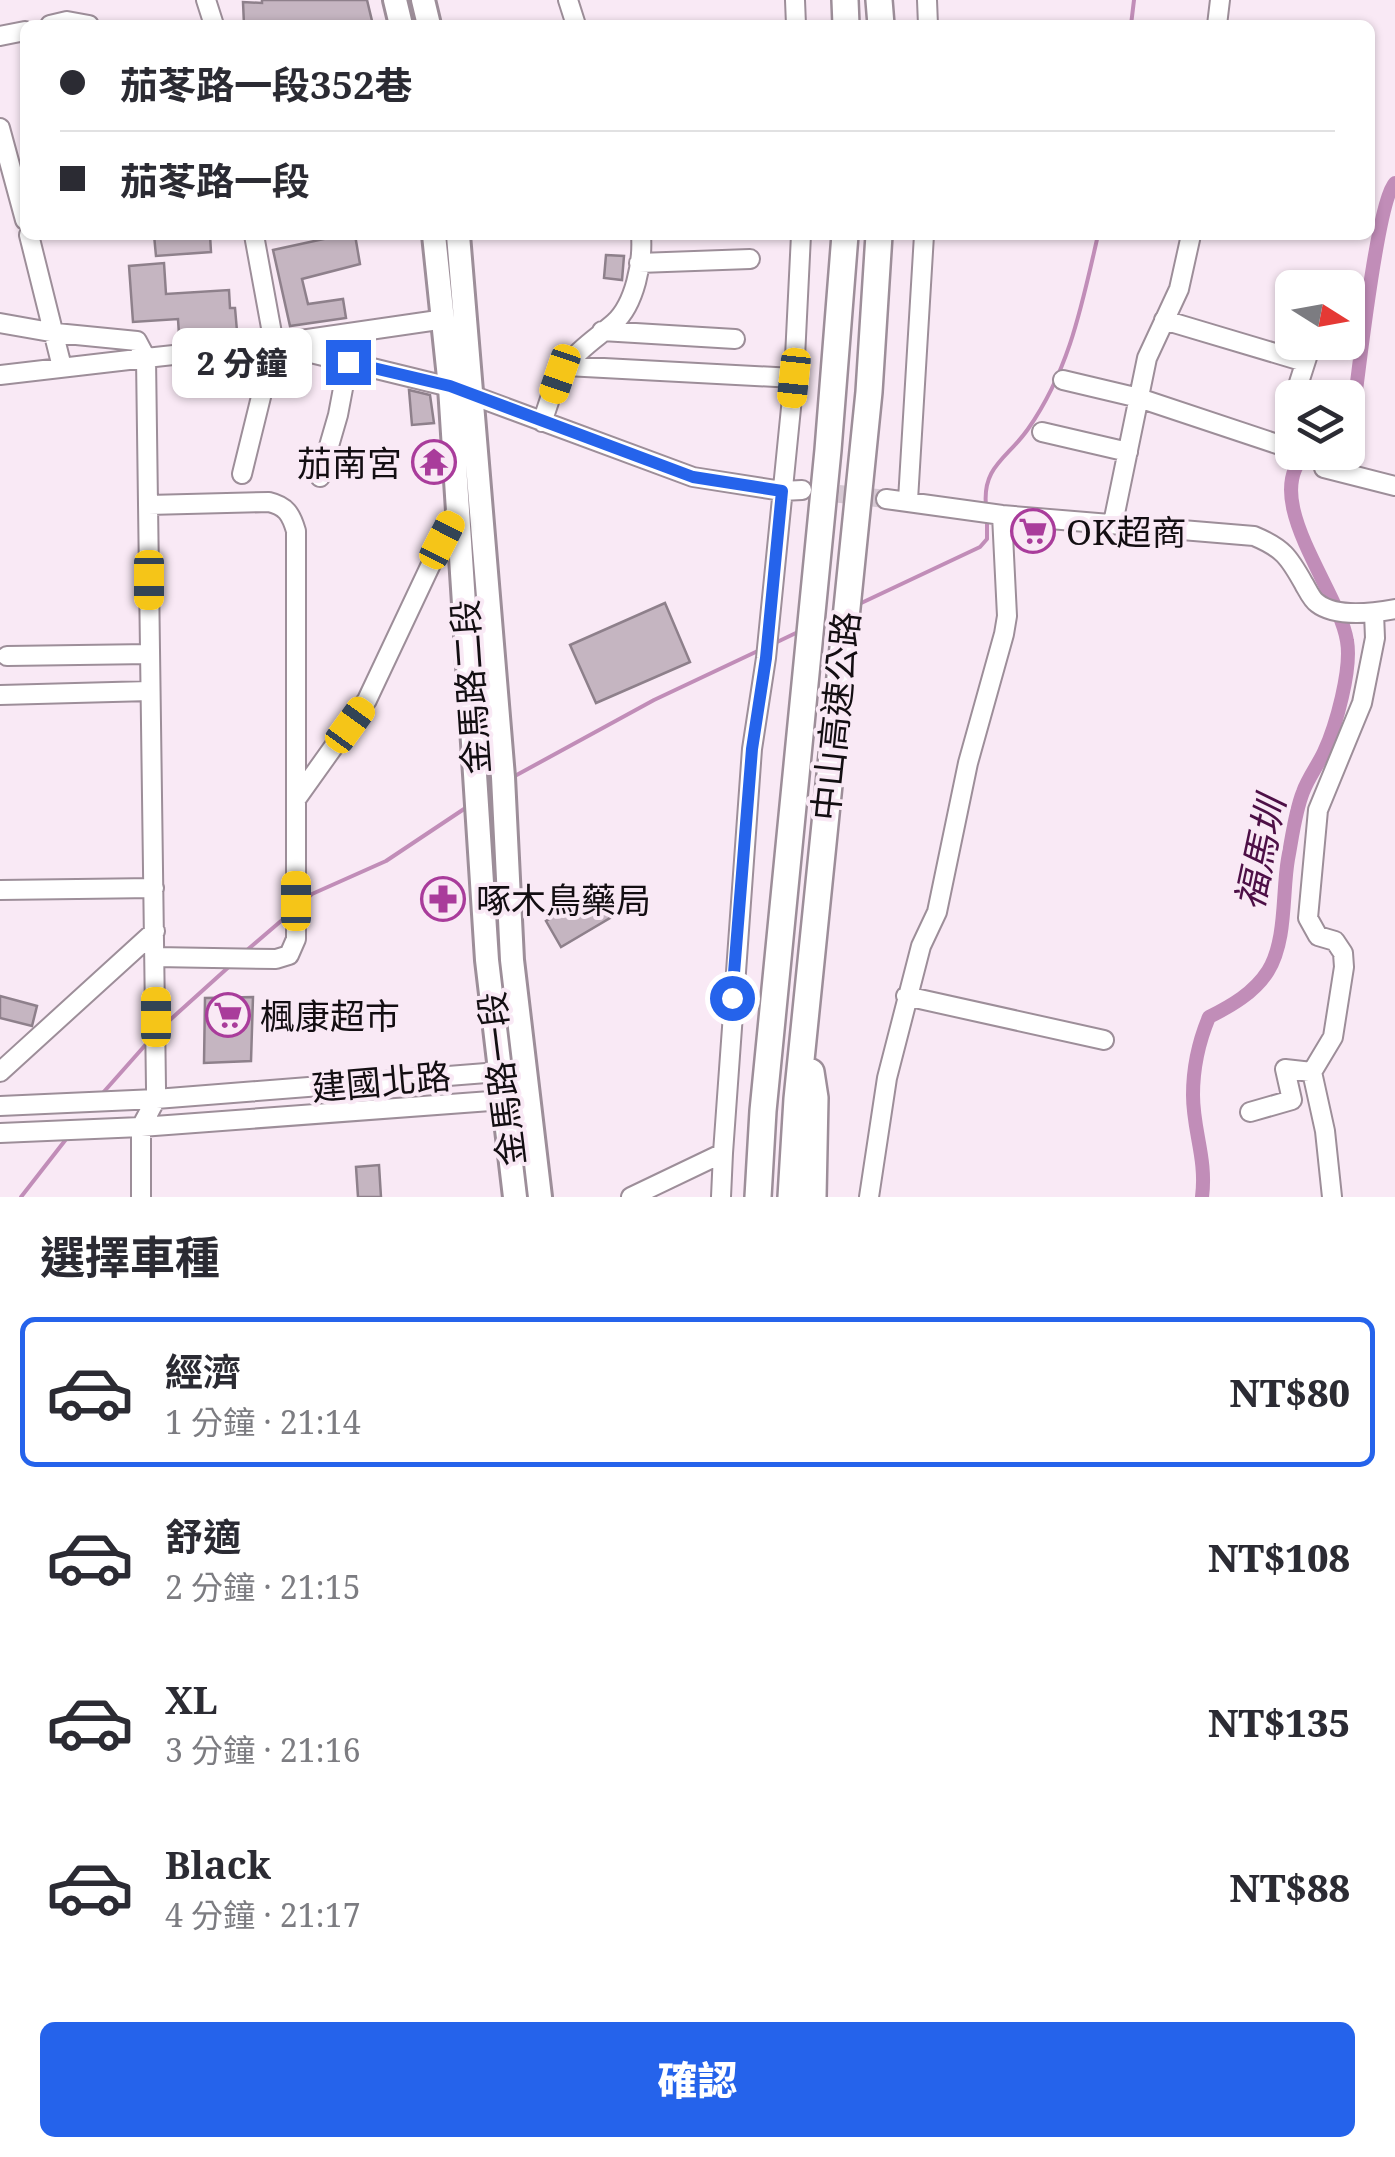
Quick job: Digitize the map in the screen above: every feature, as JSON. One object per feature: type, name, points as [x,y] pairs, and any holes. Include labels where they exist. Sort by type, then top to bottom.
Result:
[{"type":"highway","name":"中山高速公路","points":[[758,1197],[845,240]]},
{"type":"highway","name":"中山高速公路","points":[[791,1197],[797,1099],[869,392],[879,240]]},
{"type":"highway","points":[[805,1024],[814,1098],[813,1197]]},
{"type":"highway","points":[[744,1197],[763,1111]]},
{"type":"main road","name":"金馬路二段","points":[[435,240],[459,507],[486,960]]},
{"type":"main road","name":"金馬路二段","points":[[458,240],[503,784],[512,960]]},
{"type":"main road","name":"金馬路一段","points":[[486,960],[515,1197]]},
{"type":"main road","name":"金馬路一段","points":[[512,960],[540,1197]]},
{"type":"street","points":[[0,128],[20,202]]},
{"type":"street","points":[[30,240],[62,367]]},
{"type":"street","points":[[242,474],[274,344],[255,240]]},
{"type":"street","points":[[542,422],[566,366],[617,320],[634,286],[641,240]]},
{"type":"street","points":[[721,1197],[752,749],[766,658],[794,378],[801,240]]},
{"type":"street","points":[[908,500],[924,240]]},
{"type":"street","points":[[1112,523],[1147,358],[1178,289],[1190,240]]},
{"type":"street","points":[[639,263],[750,259]]},
{"type":"street","points":[[0,323],[142,349],[208,352],[444,319]]},
{"type":"street","points":[[1164,320],[1305,362],[1300,380]]},
{"type":"street","points":[[602,331],[735,340]]},
{"type":"street","points":[[274,344],[450,386],[693,477],[782,491],[802,490]]},
{"type":"street","points":[[0,375],[62,367],[142,349]]},
{"type":"street","points":[[142,349],[156,957],[156,1099],[140,1127],[142,1197]]},
{"type":"street","points":[[320,477],[348,362]]},
{"type":"street","points":[[566,366],[794,378]]},
{"type":"street","points":[[1063,380],[1139,398],[1275,443]]},
{"type":"street","points":[[1042,432],[1128,452]]},
{"type":"street","points":[[1332,470],[1395,486]]},
{"type":"street","points":[[886,499],[991,513],[1254,536],[1290,557],[1316,604],[1370,613],[1395,610]]},
{"type":"street","points":[[148,505],[269,502],[282,505],[292,517],[296,531],[296,940],[290,954],[276,959],[156,957]]},
{"type":"street","points":[[297,798],[368,700],[459,507]]},
{"type":"street","points":[[869,1197],[886,1078],[921,946],[937,912],[968,763],[1004,634],[1007,616],[991,513]]},
{"type":"street","points":[[1332,1197],[1325,1131],[1312,1072],[1333,1037],[1343,953],[1335,941],[1318,936],[1308,918],[1318,810],[1362,702],[1375,638],[1370,613]]},
{"type":"street","points":[[8,656],[150,654]]},
{"type":"street","points":[[0,695],[150,692]]},
{"type":"street","points":[[0,890],[154,888]]},
{"type":"street","points":[[0,1072],[155,931]]},
{"type":"street","points":[[906,996],[1104,1040]]},
{"type":"street","points":[[1250,1112],[1292,1100],[1285,1069],[1312,1072]]},
{"type":"street","name":"建國北路","points":[[0,1106],[156,1099],[500,1072],[526,1080]]},
{"type":"street","name":"建國北路","points":[[0,1133],[140,1127],[504,1100],[526,1080]]},
{"type":"street","points":[[630,1197],[723,1152]]},
{"type":"building","points":[[367,0],[372,20],[244,20],[243,2]]},
{"type":"building","points":[[154,240],[210,240],[211,252],[156,256]]},
{"type":"building","points":[[319,240],[356,240],[360,264],[302,279],[308,304],[343,299],[346,318],[290,326],[273,250]]},
{"type":"building","points":[[606,255],[624,256],[622,280],[604,278]]},
{"type":"building","points":[[164,263],[166,294],[229,290],[237,331],[179,335],[178,319],[133,322],[129,266]]},
{"type":"building","points":[[409,390],[430,395],[434,423],[412,425]]},
{"type":"building","points":[[665,603],[690,662],[596,703],[570,645]]},
{"type":"building","points":[[595,892],[610,918],[561,947],[546,921]]},
{"type":"building","points":[[0,996],[37,1006],[32,1026],[0,1018]]},
{"type":"building","name":"楓康超市","points":[[253,997],[251,1061],[204,1063],[205,998]]},
{"type":"building","points":[[379,1165],[381,1197],[358,1197],[356,1167]]},
{"type":"waterway","points":[[1132,20],[1134,0]]},
{"type":"waterway","name":"福馬圳","points":[[1357,380],[1382,221],[1395,183]]},
{"type":"waterway","points":[[986,506],[992,472],[1028,429],[1064,359],[1097,240]]},
{"type":"waterway","name":"福馬圳","points":[[1202,1197],[1203,1170],[1193,1095],[1200,1045],[1209,1017],[1249,992],[1274,959],[1298,808],[1329,741],[1345,682],[1347,641],[1295,517],[1291,492],[1294,470]]},
{"type":"waterway","points":[[857,605],[980,547],[987,539],[987,520]]},
{"type":"waterway","points":[[775,643],[798,632]]},
{"type":"waterway","points":[[513,777],[654,700],[762,649]]},
{"type":"waterway","points":[[303,902],[312,894],[386,861],[467,807]]},
{"type":"waterway","points":[[246,951],[288,915]]},
{"type":"waterway","points":[[161,1028],[232,964]]},
{"type":"waterway","points":[[101,1095],[148,1042]]},
{"type":"waterway","points":[[21,1197],[67,1138]]},
{"type":"tunnel","points":[[812,491],[886,499]]},
{"type":"place","name":"茄南宮","points":[[434,462]]},
{"type":"place","name":"OK超商","points":[[1033,531]]},
{"type":"place","name":"啄木鳥藥局","points":[[443,899]]},
{"type":"place","name":"楓康超市","points":[[228,1015]]},
{"type":"route","points":[[348,362],[450,386],[693,477],[782,491],[766,658],[752,749],[732,998]]}]
